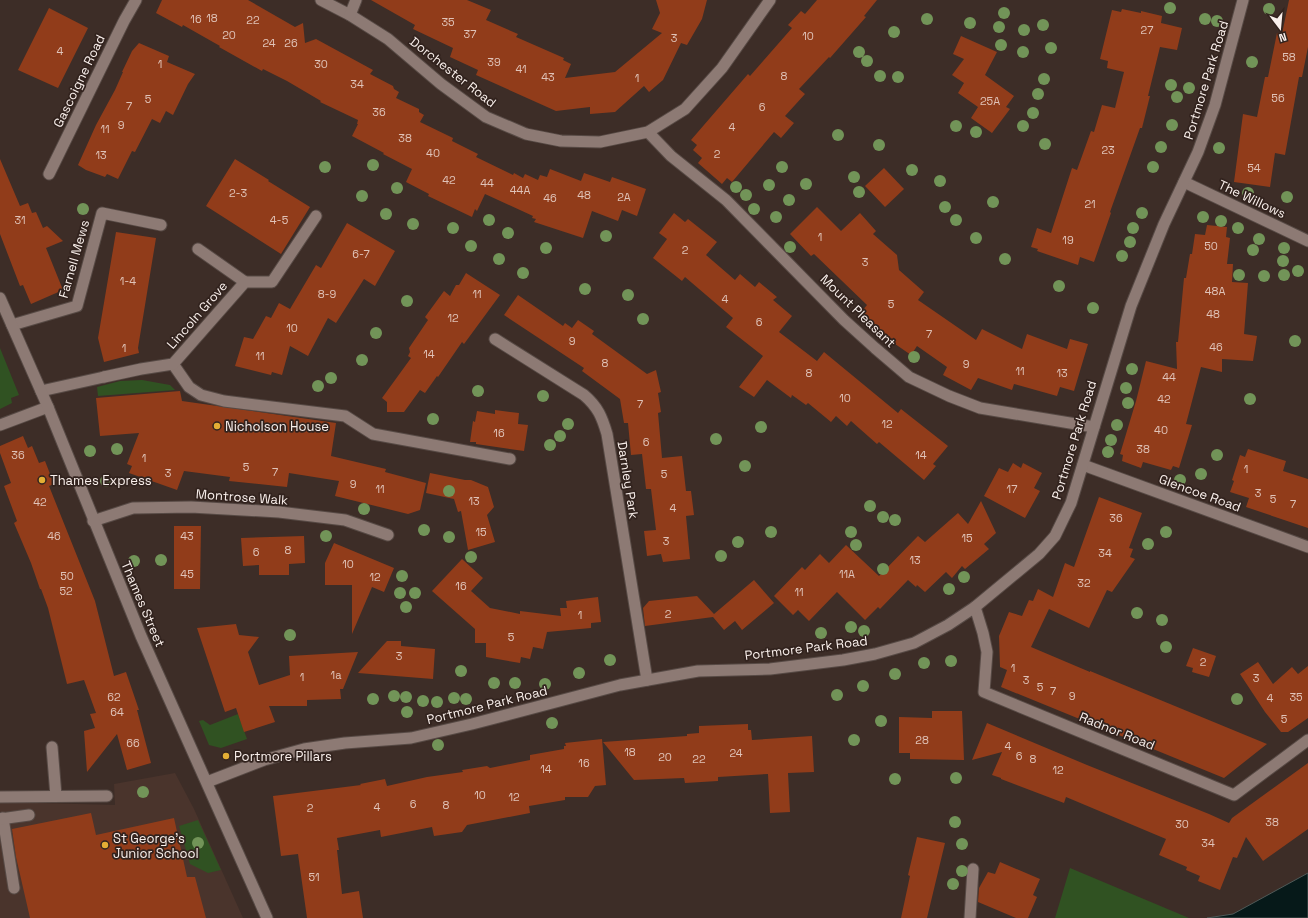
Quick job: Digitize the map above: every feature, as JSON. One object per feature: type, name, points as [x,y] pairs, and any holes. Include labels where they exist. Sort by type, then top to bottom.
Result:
[{"type":"street","name":"Gascoigne Road","points":[[48,174],[124,21],[136,0]]},
{"type":"street","name":"Dorchester Road","points":[[321,0],[350,15],[388,39],[441,84],[486,117],[526,134],[561,141],[600,142],[648,132]]},
{"type":"street","points":[[350,15],[356,0]]},
{"type":"street","points":[[648,132],[685,109],[722,68],[770,0]]},
{"type":"street","name":"Portmore Park Road","points":[[207,782],[264,760],[304,749],[346,743],[411,738],[472,724],[620,685],[698,671],[770,669],[843,660],[875,654],[914,643],[948,625],[975,607],[1039,554],[1054,536],[1071,503],[1131,306],[1164,224],[1198,152],[1215,105],[1243,0]]},
{"type":"street","name":"Mount Pleasant","points":[[648,132],[671,156],[726,200],[844,320],[909,377],[949,396],[980,408],[1094,427]]},
{"type":"street","name":"The Willows","points":[[1184,182],[1308,241]]},
{"type":"street","name":"Farnell Mews","points":[[12,325],[77,306],[102,213],[161,225]]},
{"type":"street","name":"Lincoln Grove","points":[[41,391],[135,370],[173,364],[245,282],[272,282],[316,216]]},
{"type":"street","points":[[198,249],[245,282]]},
{"type":"street","name":"Thames Street","points":[[0,298],[41,391],[141,636],[267,918]]},
{"type":"street","name":"Darnley Park","points":[[495,339],[584,395],[590,400],[601,415],[607,434],[647,680]]},
{"type":"street","points":[[173,364],[189,387],[201,395],[224,401],[345,416],[373,434],[510,460]]},
{"type":"street","points":[[0,425],[48,408]]},
{"type":"street","name":"Glencoe Road","points":[[1083,465],[1308,547]]},
{"type":"street","name":"Montrose Walk","points":[[94,521],[133,508],[191,507],[279,512],[345,520],[388,535]]},
{"type":"street","name":"Radnor Road","points":[[975,607],[982,627],[987,652],[984,692],[1234,795],[1308,740]]},
{"type":"street","points":[[52,747],[56,796]]},
{"type":"street","points":[[0,797],[107,796]]},
{"type":"street","points":[[14,888],[2,819],[30,815]]},
{"type":"street","points":[[970,918],[973,869]]},
{"type":"shaded area","name":"St George's Junior School","points":[[175,773],[194,809],[243,918],[0,918],[0,802],[115,805],[114,784]]},
{"type":"shaded area","points":[[1308,873],[1308,918],[1207,918],[1233,914]]},
{"type":"green space","points":[[0,348],[19,395],[11,398],[12,403],[0,409]]},
{"type":"green space","points":[[142,380],[170,385],[175,390],[98,396],[97,387],[120,381]]},
{"type":"green space","points":[[238,714],[247,739],[221,748],[209,745],[199,721],[203,720],[210,725]]},
{"type":"green space","points":[[198,820],[221,870],[208,873],[190,864],[179,826]]},
{"type":"green space","points":[[1070,868],[1189,918],[1055,918]]},
{"type":"building","points":[[162,0],[248,0],[295,27],[303,23],[305,43],[316,39],[373,70],[370,74],[393,86],[394,89],[399,92],[396,98],[419,109],[419,112],[424,115],[420,122],[453,138],[452,141],[478,154],[476,157],[513,175],[514,173],[523,178],[525,174],[538,180],[540,175],[547,177],[550,169],[581,181],[584,173],[610,182],[612,177],[646,189],[637,216],[622,210],[618,221],[592,211],[583,238],[534,222],[536,219],[532,218],[533,216],[485,194],[477,211],[475,209],[472,217],[428,196],[429,194],[406,182],[412,169],[352,136],[358,124],[358,120],[320,102],[321,101],[287,81],[263,69],[262,71],[183,25],[182,27],[156,13]]},
{"type":"building","points":[[371,0],[467,0],[491,10],[486,20],[518,34],[516,37],[564,58],[563,60],[571,64],[565,78],[615,72],[662,33],[652,29],[660,13],[656,0],[707,0],[702,19],[687,45],[681,43],[663,80],[649,92],[644,86],[615,112],[590,114],[590,107],[556,111],[476,75],[478,70],[450,57],[453,48],[413,29],[415,25]]},
{"type":"building","points":[[817,0],[877,0],[864,16],[866,17],[830,58],[829,57],[799,89],[805,94],[785,116],[794,123],[781,138],[774,132],[732,182],[727,178],[722,184],[698,163],[702,158],[693,150],[697,145],[691,140],[748,74],[750,76],[792,28],[788,25],[801,11],[805,14]]},
{"type":"building","points":[[1289,0],[1308,0],[1308,47],[1302,77],[1299,77],[1285,155],[1275,153],[1270,187],[1234,182],[1243,114],[1257,117],[1265,77],[1268,77],[1277,33],[1282,34]]},
{"type":"building","points":[[49,8],[88,28],[58,88],[18,70]]},
{"type":"building","points":[[1122,9],[1141,13],[1141,11],[1162,16],[1161,23],[1182,28],[1177,50],[1160,47],[1142,128],[1140,128],[1094,262],[1080,257],[1078,265],[1037,251],[1038,249],[1031,247],[1037,228],[1051,233],[1072,168],[1077,170],[1091,131],[1094,132],[1102,105],[1115,108],[1124,72],[1107,68],[1108,61],[1100,59],[1112,10],[1121,12]]},
{"type":"building","points":[[961,36],[997,52],[985,75],[1014,96],[1006,107],[1010,109],[992,133],[971,118],[978,107],[958,93],[964,83],[952,75],[964,59],[953,54]]},
{"type":"building","points":[[139,43],[169,56],[167,62],[195,74],[188,84],[173,115],[166,111],[160,123],[152,119],[135,152],[132,151],[118,179],[107,174],[105,177],[86,170],[78,165],[96,125],[115,90],[132,51]]},
{"type":"building","points":[[0,159],[20,206],[28,203],[32,213],[36,212],[43,228],[47,226],[63,241],[46,248],[63,290],[31,304],[23,285],[20,286],[0,234]]},
{"type":"building","points":[[235,159],[310,207],[281,254],[206,206]]},
{"type":"building","points":[[884,168],[904,189],[885,207],[865,186]]},
{"type":"building","points":[[817,207],[841,231],[860,213],[876,231],[873,234],[897,255],[899,270],[924,292],[918,300],[976,340],[982,329],[1022,349],[1027,334],[1067,349],[1070,339],[1088,344],[1074,391],[1060,387],[1057,396],[1014,384],[1012,390],[978,378],[971,390],[943,375],[947,367],[917,346],[911,355],[885,338],[858,316],[867,305],[814,254],[811,256],[790,234]]},
{"type":"building","points":[[674,213],[685,222],[688,219],[717,242],[706,255],[735,280],[740,274],[755,287],[759,282],[777,297],[773,300],[792,316],[779,332],[817,361],[824,352],[898,413],[901,409],[948,446],[933,464],[936,466],[924,480],[879,442],[877,444],[851,421],[847,426],[836,416],[831,422],[808,403],[806,405],[792,395],[791,398],[767,380],[754,397],[739,387],[763,356],[726,327],[733,318],[685,277],[682,281],[653,258],[667,239],[659,233]]},
{"type":"building","points":[[347,223],[395,251],[375,286],[364,279],[336,323],[328,318],[308,356],[290,346],[282,375],[272,372],[271,375],[235,366],[244,337],[253,339],[266,316],[271,318],[279,303],[290,309],[316,265],[321,268]]},
{"type":"building","points":[[1207,225],[1227,227],[1226,237],[1230,238],[1227,264],[1233,264],[1232,282],[1248,283],[1244,334],[1257,336],[1253,361],[1222,359],[1222,372],[1201,367],[1186,424],[1192,425],[1179,468],[1173,466],[1171,470],[1143,462],[1141,468],[1122,461],[1123,455],[1120,454],[1146,361],[1177,369],[1176,342],[1178,342],[1184,278],[1186,278],[1190,254],[1192,254],[1195,234],[1205,235]]},
{"type":"building","points":[[116,232],[156,238],[138,348],[139,353],[104,362],[98,338]]},
{"type":"building","points":[[466,273],[500,295],[464,344],[462,342],[425,393],[420,390],[404,412],[387,412],[387,402],[382,398],[411,358],[408,356],[410,352],[409,348],[428,320],[425,317],[444,291],[450,296],[456,285],[459,285]]},
{"type":"building","points":[[518,295],[563,326],[565,323],[572,328],[578,320],[594,331],[592,334],[647,374],[656,370],[661,392],[658,393],[661,412],[658,413],[662,458],[682,456],[686,491],[691,491],[694,515],[686,516],[690,559],[663,562],[661,554],[647,556],[644,531],[656,530],[651,489],[646,489],[642,454],[631,455],[628,423],[624,423],[620,399],[582,371],[584,368],[504,315]]},
{"type":"building","points":[[180,391],[182,401],[336,423],[331,456],[386,469],[385,472],[426,483],[420,510],[408,514],[335,496],[339,481],[289,473],[287,487],[229,481],[230,477],[184,471],[177,490],[129,473],[132,466],[127,464],[139,433],[100,436],[96,398]]},
{"type":"building","points":[[495,410],[519,413],[518,424],[528,425],[524,451],[470,442],[473,421],[475,422],[477,411],[495,414]]},
{"type":"building","points":[[23,436],[28,448],[32,446],[39,463],[45,461],[54,484],[49,486],[95,601],[114,676],[126,672],[139,710],[137,710],[151,763],[127,770],[117,734],[87,772],[84,731],[95,728],[90,714],[96,713],[84,680],[67,684],[48,608],[14,523],[17,521],[4,486],[11,483],[0,453],[0,446]]},
{"type":"building","points":[[1248,449],[1286,461],[1283,471],[1308,479],[1308,528],[1246,507],[1249,498],[1230,492],[1234,481],[1232,480],[1240,455],[1245,457]]},
{"type":"building","points":[[1013,463],[1021,468],[1023,463],[1042,473],[1034,488],[1040,491],[1025,518],[984,496],[999,468],[1008,472]]},
{"type":"building","points":[[430,473],[471,480],[488,487],[494,507],[487,515],[495,542],[468,550],[461,511],[458,512],[454,499],[426,493]]},
{"type":"building","points":[[1099,497],[1142,513],[1129,548],[1133,549],[1130,557],[1135,559],[1112,592],[1107,590],[1089,628],[1049,609],[1031,647],[1267,744],[1224,778],[1001,687],[1007,670],[1000,667],[999,636],[1009,612],[1022,616],[1029,600],[1033,601],[1038,589],[1053,597],[1065,563],[1074,567]]},
{"type":"building","points":[[981,501],[996,533],[984,544],[989,549],[965,569],[962,566],[952,578],[946,572],[925,592],[908,580],[880,609],[878,607],[865,620],[837,592],[809,621],[798,610],[793,615],[774,596],[802,567],[805,570],[820,554],[829,563],[846,545],[879,576],[918,536],[925,542],[958,513],[968,524]]},
{"type":"building","points":[[174,526],[201,526],[200,589],[174,589]]},
{"type":"building","points":[[304,536],[305,563],[289,564],[289,575],[259,575],[259,565],[243,566],[241,538]]},
{"type":"building","points":[[334,543],[394,568],[384,592],[372,587],[352,634],[352,585],[325,585],[325,563]]},
{"type":"building","points":[[462,559],[483,578],[471,591],[490,608],[520,614],[520,611],[561,616],[560,608],[567,608],[566,601],[598,597],[601,622],[591,623],[591,628],[547,632],[543,649],[533,647],[530,659],[521,657],[520,663],[486,657],[486,643],[475,643],[475,629],[432,591]]},
{"type":"building","points":[[754,580],[774,603],[742,630],[735,621],[724,630],[713,617],[645,626],[643,608],[649,601],[697,596],[714,614]]},
{"type":"building","points":[[236,624],[239,635],[259,637],[248,652],[259,685],[290,675],[289,656],[358,652],[343,689],[340,689],[341,699],[307,700],[307,706],[269,706],[275,722],[244,732],[236,708],[225,712],[197,628]]},
{"type":"building","points":[[387,641],[401,641],[401,646],[435,649],[433,679],[358,673]]},
{"type":"building","points":[[1193,648],[1216,656],[1209,677],[1192,672],[1193,668],[1186,666]]},
{"type":"building","points":[[1258,662],[1273,684],[1292,667],[1298,674],[1308,666],[1308,718],[1288,732],[1281,732],[1265,712],[1240,674]]},
{"type":"building","points":[[932,711],[962,711],[964,760],[910,759],[910,753],[899,753],[899,717],[932,718]]},
{"type":"building","points":[[987,723],[1229,823],[1232,818],[1308,763],[1308,829],[1263,861],[1246,837],[1237,858],[1233,857],[1220,890],[1198,881],[1200,876],[1186,870],[1187,867],[1159,855],[1166,839],[1066,797],[1064,803],[992,775],[1002,752],[972,760]]},
{"type":"building","points":[[748,724],[748,730],[751,730],[752,740],[812,736],[814,772],[788,773],[790,812],[770,813],[768,774],[718,777],[718,781],[685,783],[684,778],[634,780],[603,742],[687,736],[687,734],[699,733],[699,726]]},
{"type":"building","points":[[602,739],[606,785],[595,786],[588,797],[565,797],[565,800],[529,806],[530,813],[467,825],[462,832],[434,836],[432,827],[381,837],[380,830],[337,838],[342,894],[359,891],[363,918],[307,918],[298,854],[281,856],[273,796],[361,785],[360,784],[385,779],[387,786],[427,777],[463,772],[462,770],[487,766],[490,768],[530,760],[530,755],[564,749],[564,746],[566,746],[565,743]]},
{"type":"building","name":"St George's Junior School","points":[[91,813],[96,835],[174,818],[187,877],[195,877],[206,918],[30,918],[16,857],[12,829]]},
{"type":"building","points":[[917,837],[945,843],[927,918],[901,918],[910,876],[908,875]]},
{"type":"building","points":[[1000,862],[1040,879],[1033,895],[1037,897],[1028,918],[1016,918],[978,902],[979,888],[988,872],[995,874]]},
{"type":"place","name":"Nicholson House","points":[[217,426]]},
{"type":"place","name":"Thames Express","points":[[42,480]]},
{"type":"place","name":"Portmore Pillars","points":[[226,756]]},
{"type":"place","name":"St George's Junior School","points":[[105,845]]}]
